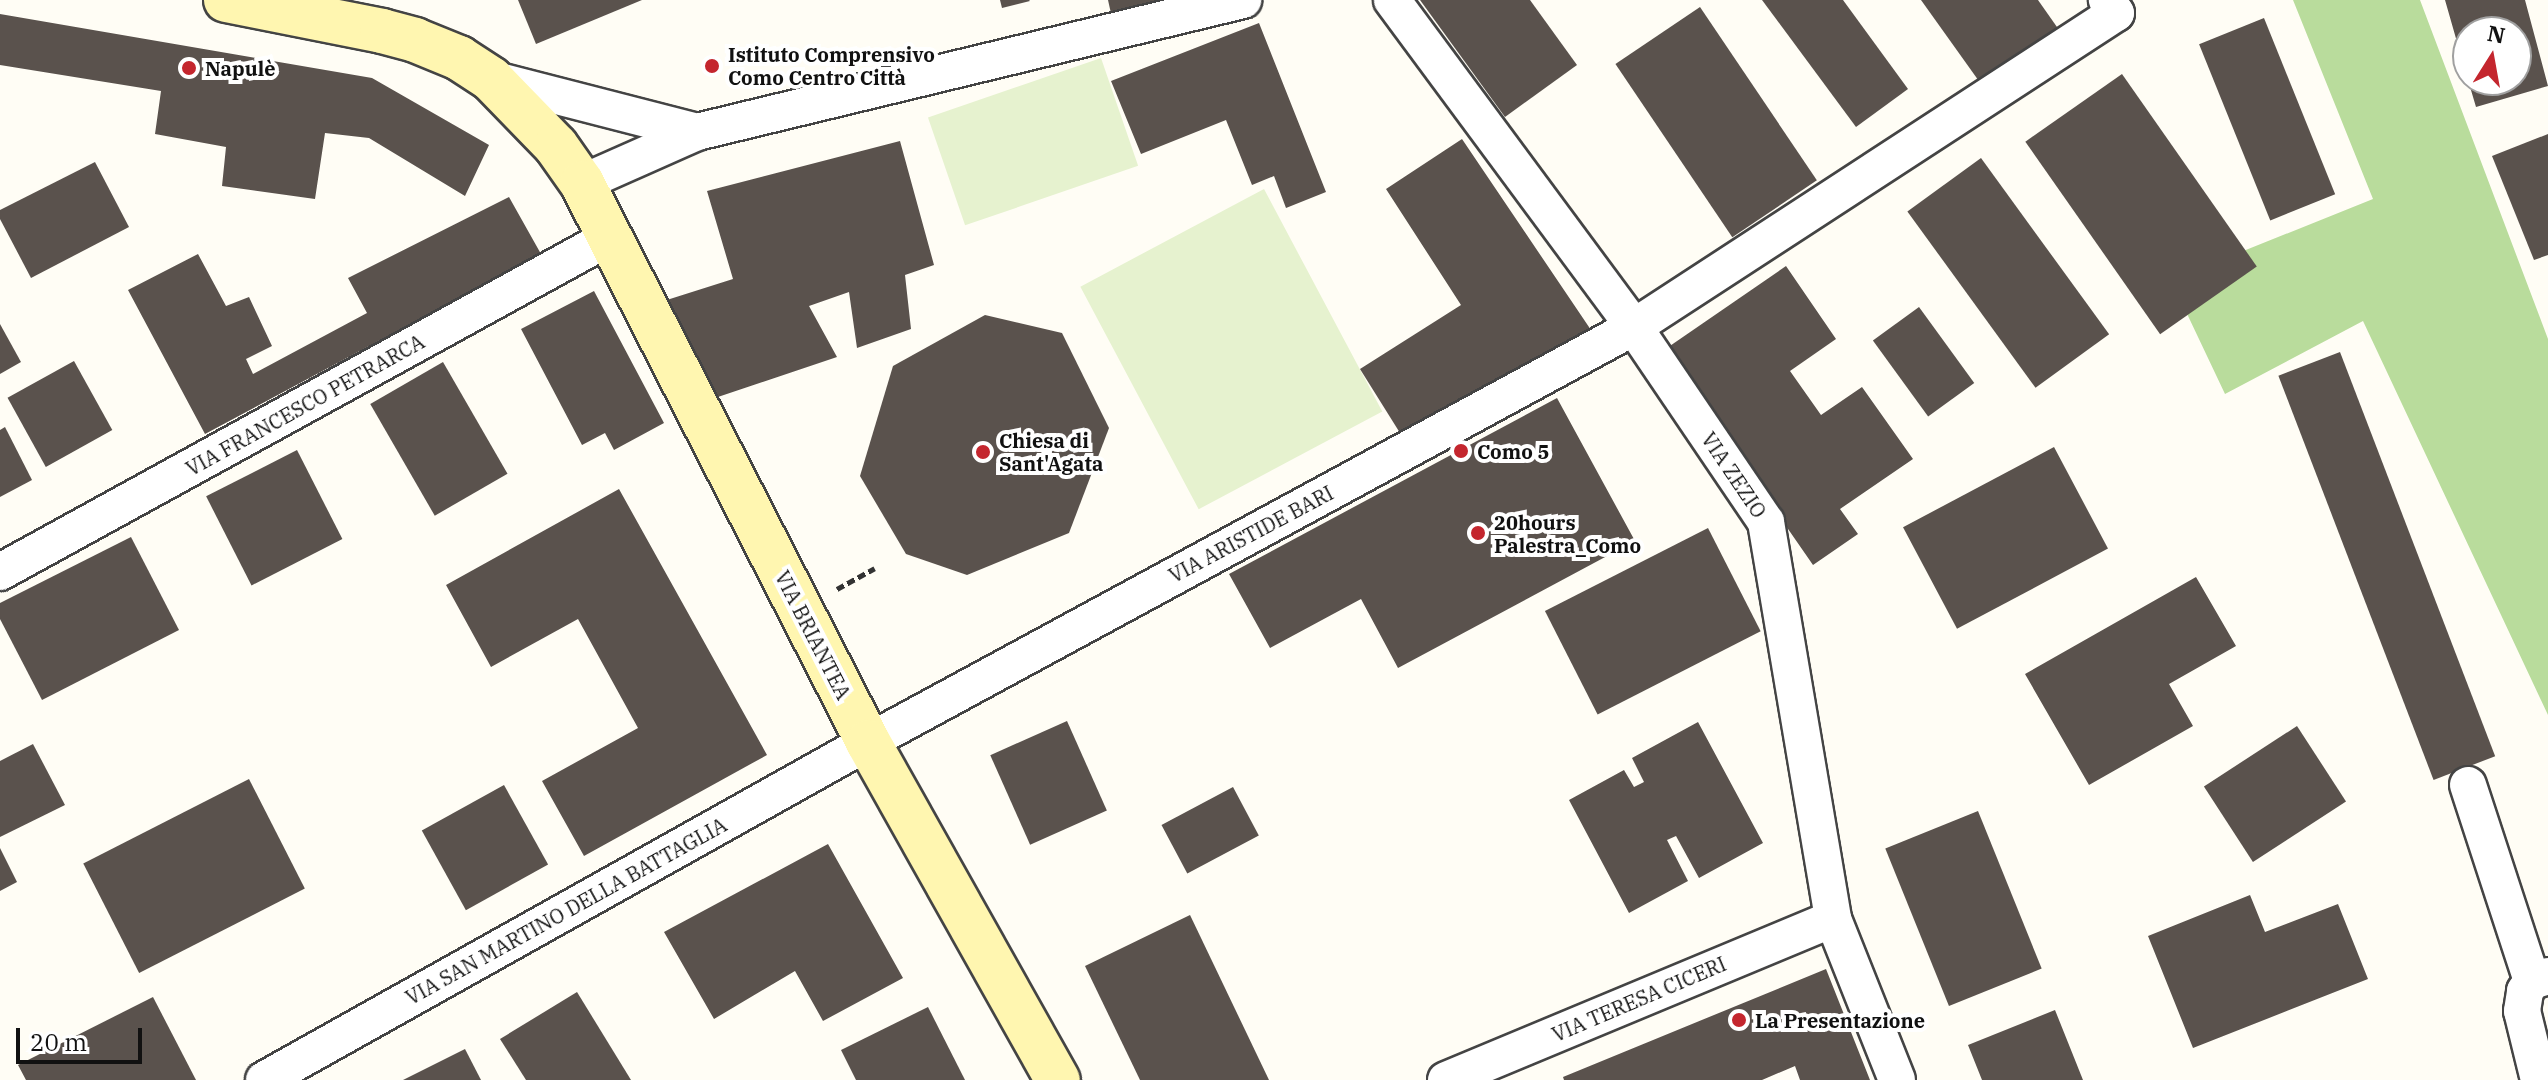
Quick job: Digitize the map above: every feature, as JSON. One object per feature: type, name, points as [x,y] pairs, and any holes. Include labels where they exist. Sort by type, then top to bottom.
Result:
[{"type":"main road","name":"VIA BRIANTEA","points":[[226,0],[415,40],[459,58],[491,79],[556,146],[582,183],[868,742],[1058,1080]]},
{"type":"street","points":[[582,183],[697,132],[1243,0]]},
{"type":"street","name":"VIA ZEZIO","points":[[1392,0],[1634,327],[1766,522],[1833,919],[1897,1080]]},
{"type":"street","name":"VIA ARISTIDE BARI","points":[[868,742],[1634,327],[2116,13],[2107,0]]},
{"type":"street","points":[[491,79],[697,132]]},
{"type":"street","name":"VIA FRANCESCO PETRARCA","points":[[0,572],[610,237]]},
{"type":"street","name":"VIA SAN MARTINO DELLA BATTAGLIA","points":[[264,1080],[868,742]]},
{"type":"street","points":[[2468,785],[2540,978],[2525,991],[2522,1011],[2539,1080]]},
{"type":"street","name":"VIA TERESA CICERI","points":[[1446,1080],[1833,919]]},
{"type":"path","points":[[841,587],[875,568]]},
{"type":"green space","points":[[2293,0],[2420,0],[2452,85],[2452,96],[2456,96],[2548,339],[2548,715],[2363,321],[2225,394],[2171,280],[2373,199]]},
{"type":"green space","points":[[1101,58],[1138,166],[965,225],[928,118]]},
{"type":"green space","points":[[1264,189],[1382,412],[1199,509],[1080,287]]},
{"type":"building","points":[[518,0],[642,0],[536,44]]},
{"type":"building","points":[[1000,0],[1029,0],[1030,1],[1002,8]]},
{"type":"building","points":[[1108,0],[1177,0],[1112,18]]},
{"type":"building","points":[[1420,0],[1530,0],[1577,65],[1505,117]]},
{"type":"building","points":[[1762,0],[1843,0],[1908,89],[1856,127]]},
{"type":"building","points":[[1921,0],[2038,0],[2064,37],[1986,91]]},
{"type":"building","points":[[2445,0],[2525,0],[2529,16],[2452,16],[2452,24]]},
{"type":"building","points":[[1700,7],[1817,180],[1732,237],[1615,64]]},
{"type":"building","points":[[0,14],[372,78],[489,145],[465,196],[369,138],[325,133],[315,199],[222,186],[226,147],[155,134],[161,91],[0,65]]},
{"type":"building","points":[[2264,18],[2335,194],[2270,220],[2199,44]]},
{"type":"building","points":[[1259,23],[1326,192],[1286,208],[1274,176],[1252,185],[1226,120],[1141,154],[1111,81]]},
{"type":"building","points":[[2532,26],[2548,86],[2532,91]]},
{"type":"building","points":[[2122,74],[2257,267],[2160,334],[2025,142]]},
{"type":"building","points":[[2473,96],[2514,96],[2476,107]]},
{"type":"building","points":[[2548,134],[2548,255],[2534,260],[2492,156]]},
{"type":"building","points":[[1462,139],[1591,330],[1405,441],[1360,369],[1461,305],[1386,189]]},
{"type":"building","points":[[900,141],[934,265],[905,275],[911,329],[857,348],[849,292],[809,306],[837,357],[703,402],[651,305],[733,279],[707,191]]},
{"type":"building","points":[[1981,158],[2109,334],[2036,388],[1907,211]]},
{"type":"building","points":[[95,162],[129,227],[31,278],[0,219],[0,210]]},
{"type":"building","points":[[509,197],[541,254],[205,434],[128,290],[198,254],[226,306],[249,297],[272,346],[246,359],[253,374],[367,313],[348,278]]},
{"type":"building","points":[[1786,266],[1836,339],[1790,371],[1821,415],[1862,387],[1913,459],[1840,509],[1858,534],[1813,565],[1664,350]]},
{"type":"building","points":[[594,291],[664,423],[614,450],[605,433],[582,445],[521,329]]},
{"type":"building","points":[[1919,307],[1974,383],[1928,417],[1873,341]]},
{"type":"building","name":"Chiesa di Sant'Agata","points":[[985,315],[1062,333],[1109,428],[1069,533],[967,575],[906,554],[860,476],[893,366]]},
{"type":"building","points":[[0,324],[21,362],[0,374]]},
{"type":"building","points":[[2340,352],[2495,756],[2434,780],[2278,376]]},
{"type":"building","points":[[74,361],[112,430],[46,467],[8,398]]},
{"type":"building","points":[[443,362],[508,474],[435,516],[370,404]]},
{"type":"building","name":"20hours Palestra_Como","points":[[1557,398],[1635,541],[1398,668],[1361,599],[1270,648],[1229,574]]},
{"type":"building","points":[[5,427],[32,480],[0,497],[0,430]]},
{"type":"building","points":[[2054,447],[2108,549],[1957,629],[1903,527]]},
{"type":"building","points":[[297,450],[342,539],[252,585],[206,496]]},
{"type":"building","points":[[619,489],[767,755],[584,856],[542,781],[638,728],[578,619],[491,667],[446,585]]},
{"type":"building","points":[[1708,528],[1761,631],[1598,714],[1545,611]]},
{"type":"building","points":[[131,537],[179,630],[42,700],[0,619],[0,603]]},
{"type":"building","points":[[2196,577],[2236,646],[2169,684],[2193,726],[2089,785],[2025,674]]},
{"type":"building","points":[[1067,721],[1107,811],[1030,845],[990,755]]},
{"type":"building","points":[[1698,722],[1763,843],[1699,878],[1676,836],[1667,840],[1688,881],[1629,913],[1569,800],[1624,770],[1634,787],[1644,782],[1632,758]]},
{"type":"building","points":[[2297,726],[2346,801],[2253,862],[2204,786]]},
{"type":"building","points":[[33,744],[65,805],[0,837],[0,761]]},
{"type":"building","points":[[249,779],[305,889],[139,973],[83,863]]},
{"type":"building","points":[[504,785],[548,865],[466,910],[422,831]]},
{"type":"building","points":[[1233,787],[1259,836],[1187,874],[1161,825]]},
{"type":"building","points":[[1978,811],[2042,969],[1949,1006],[1885,848]]},
{"type":"building","points":[[828,844],[903,978],[823,1021],[795,971],[714,1019],[664,932]]},
{"type":"building","points":[[0,848],[17,882],[0,891]]},
{"type":"building","points":[[2250,895],[2265,932],[2338,904],[2368,979],[2193,1048],[2148,936]]},
{"type":"building","points":[[1190,915],[1269,1080],[1140,1080],[1085,966]]},
{"type":"building","points":[[1826,969],[1870,1080],[1800,1080],[1795,1066],[1762,1080],[1564,1080],[1563,1077]]},
{"type":"building","points":[[577,992],[631,1080],[526,1080],[500,1039]]},
{"type":"building","points":[[153,997],[196,1080],[26,1080],[18,1065]]},
{"type":"building","points":[[928,1007],[965,1080],[856,1080],[841,1050]]},
{"type":"building","points":[[2055,1010],[2083,1080],[1982,1080],[1968,1045]]},
{"type":"building","points":[[465,1049],[481,1080],[403,1080]]},
{"type":"place","name":"Istituto Comprensivo Como Centro Città","points":[[712,66]]},
{"type":"place","name":"Napulè","points":[[189,68]]},
{"type":"place","name":"Como 5","points":[[1461,451]]},
{"type":"place","name":"Chiesa di Sant'Agata","points":[[983,452]]},
{"type":"place","name":"20hours Palestra_Como","points":[[1478,533]]},
{"type":"place","name":"La Presentazione","points":[[1739,1020]]}]
